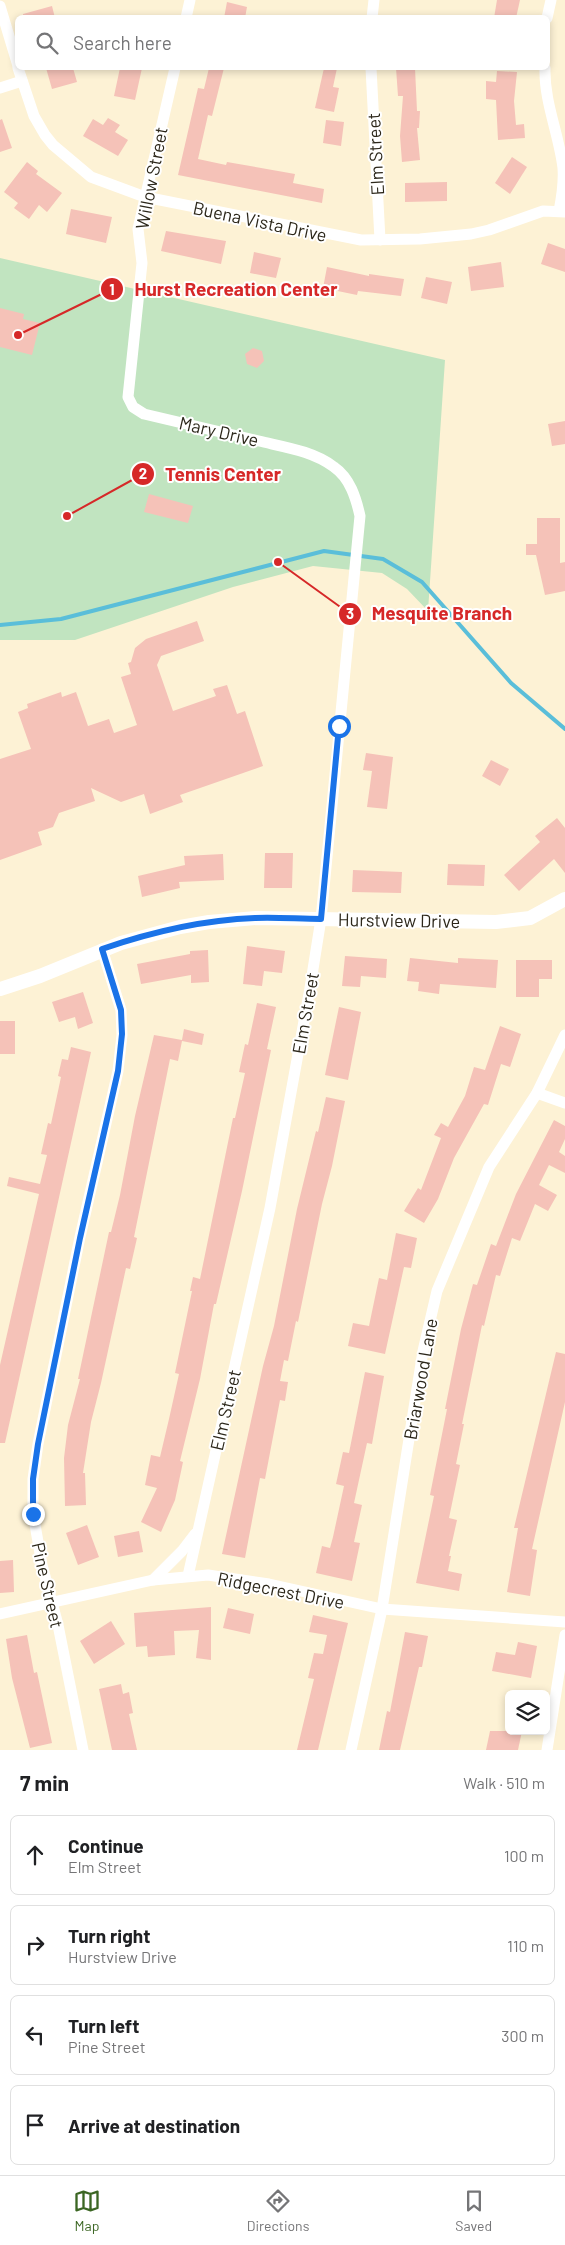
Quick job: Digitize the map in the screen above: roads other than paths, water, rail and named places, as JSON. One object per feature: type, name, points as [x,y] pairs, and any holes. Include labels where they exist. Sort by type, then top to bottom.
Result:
[{"type":"street","points":[[187,15],[190,0]]},
{"type":"street","points":[[372,15],[374,0]]},
{"type":"street","points":[[548,15],[551,0]]},
{"type":"street","name":"Buena Vista Drive","points":[[0,6],[15,57]]},
{"type":"street","name":"Buena Vista Drive","points":[[19,70],[34,116],[45,135],[58,150],[91,177],[145,197],[339,237],[380,240],[471,234],[489,230],[543,211],[562,211]]},
{"type":"street","name":"Willow Street","points":[[133,408],[128,397],[142,263],[138,230],[175,70]]},
{"type":"street","name":"Elm Street","points":[[370,70],[380,240]]},
{"type":"street","points":[[545,70],[547,97],[563,167],[562,211]]},
{"type":"street","points":[[0,88],[22,81]]},
{"type":"street","name":"Mary Drive","points":[[133,408],[144,414],[308,454],[335,467],[345,476],[351,488]]},
{"type":"street","name":"Elm Street","points":[[188,1576],[270,1208],[321,919],[360,516],[357,499],[351,488]]},
{"type":"street","name":"Hurstview Drive","points":[[0,989],[40,976],[102,949],[180,927],[209,922],[256,918],[512,921],[530,918],[565,899]]},
{"type":"street","name":"Pine Street","points":[[83,1750],[33,1514],[33,1479],[38,1444],[80,1238],[118,1071],[122,1034],[121,1010],[102,949]]},
{"type":"street","name":"Briarwood Lane","points":[[352,1750],[382,1609],[423,1351],[437,1291],[490,1166],[537,1093],[565,1034]]},
{"type":"street","points":[[537,1093],[565,1103]]},
{"type":"street","name":"Elm Street","points":[[153,1580],[182,1551],[198,1531]]},
{"type":"street","name":"Ridgecrest Drive","points":[[0,1614],[153,1580],[188,1576],[227,1577],[382,1609],[565,1622]]},
{"type":"street","points":[[547,1750],[565,1635]]},
{"type":"waterway","points":[[0,625],[61,619],[324,551],[383,559],[422,582],[511,683],[565,729]]},
{"type":"place","name":"Hurst Recreation Center","points":[[18,335]]},
{"type":"place","name":"Tennis Center","points":[[67,516]]},
{"type":"place","name":"Mesquite Branch","points":[[278,562]]}]
